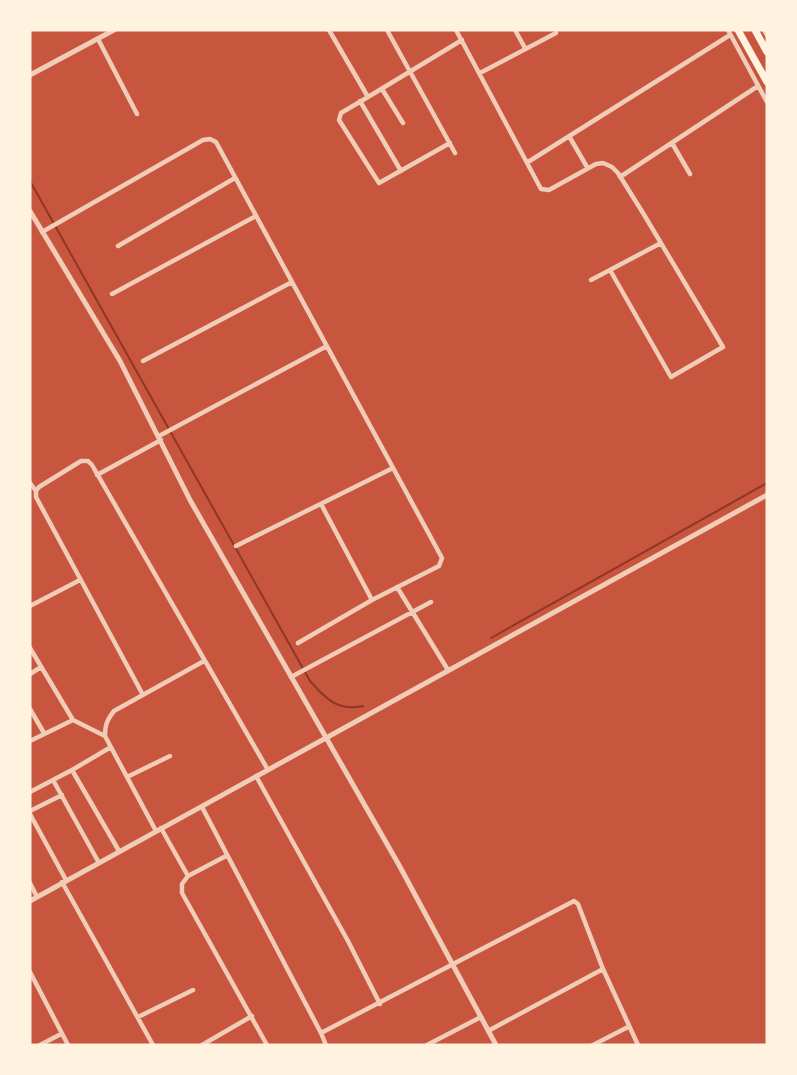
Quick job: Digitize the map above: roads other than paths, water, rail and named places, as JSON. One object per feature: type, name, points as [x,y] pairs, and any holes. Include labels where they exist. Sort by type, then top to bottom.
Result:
[{"type":"highway","points":[[738,30],[767,82]]},
{"type":"highway","points":[[755,30],[767,52]]},
{"type":"street","points":[[30,75],[114,30]]},
{"type":"street","points":[[329,30],[368,96]]},
{"type":"street","points":[[387,30],[455,153]]},
{"type":"street","points":[[456,30],[541,189],[549,190],[587,167],[603,163],[612,167],[661,243],[723,347],[671,377],[610,270]]},
{"type":"street","points":[[515,30],[525,48]]},
{"type":"street","points":[[764,30],[767,35]]},
{"type":"street","points":[[528,162],[729,32],[767,102]]},
{"type":"street","points":[[480,73],[555,33]]},
{"type":"street","points":[[98,39],[138,114]]},
{"type":"street","points":[[450,143],[379,183],[339,120],[341,112],[462,40]]},
{"type":"street","points":[[620,177],[758,86]]},
{"type":"street","points":[[382,89],[403,123]]},
{"type":"street","points":[[360,102],[401,171]]},
{"type":"street","points":[[569,136],[587,167]]},
{"type":"street","points":[[42,232],[203,140],[210,139],[216,142],[442,558],[439,566],[372,600],[298,642]]},
{"type":"street","points":[[672,143],[690,174]]},
{"type":"street","points":[[118,246],[236,178]]},
{"type":"street","points":[[30,211],[120,362],[200,519],[326,737],[496,1045]]},
{"type":"street","points":[[112,294],[256,216]]},
{"type":"street","points":[[591,280],[661,243]]},
{"type":"street","points":[[143,361],[292,282]]},
{"type":"street","points":[[97,475],[170,430],[327,346]]},
{"type":"street","points":[[36,491],[81,461],[88,461],[92,465],[267,770]]},
{"type":"street","points":[[236,546],[393,468]]},
{"type":"street","points":[[30,483],[143,695]]},
{"type":"street","points":[[30,901],[767,495]]},
{"type":"street","points":[[321,504],[372,600]]},
{"type":"street","points":[[30,606],[80,580]]},
{"type":"street","points":[[397,587],[448,670]]},
{"type":"street","points":[[291,677],[432,602]]},
{"type":"street","points":[[30,648],[73,720],[105,736],[158,830],[188,876]]},
{"type":"street","points":[[105,736],[107,720],[114,711],[204,661]]},
{"type":"street","points":[[30,674],[41,667]]},
{"type":"street","points":[[30,709],[44,733]]},
{"type":"street","points":[[30,741],[73,720]]},
{"type":"street","points":[[30,792],[111,747]]},
{"type":"street","points":[[127,777],[170,756]]},
{"type":"street","points":[[72,770],[119,851]]},
{"type":"street","points":[[256,776],[348,941],[380,1004]]},
{"type":"street","points":[[52,780],[99,862]]},
{"type":"street","points":[[62,795],[30,813],[64,881],[153,1045]]},
{"type":"street","points":[[202,807],[326,1045]]},
{"type":"street","points":[[226,856],[188,876],[182,884],[182,893],[267,1045]]},
{"type":"street","points":[[30,884],[37,897]]},
{"type":"street","points":[[321,1033],[574,901],[578,904],[603,969],[638,1045]]},
{"type":"street","points":[[488,1031],[603,969]]},
{"type":"street","points":[[30,972],[68,1045]]},
{"type":"street","points":[[138,1017],[193,990]]},
{"type":"street","points":[[202,1045],[252,1016]]},
{"type":"street","points":[[427,1045],[481,1017]]},
{"type":"street","points":[[593,1045],[628,1027]]},
{"type":"street","points":[[40,1045],[61,1034]]},
{"type":"waterway","points":[[30,181],[310,681],[327,698],[339,705],[363,706]]},
{"type":"waterway","points":[[491,638],[767,483]]}]
